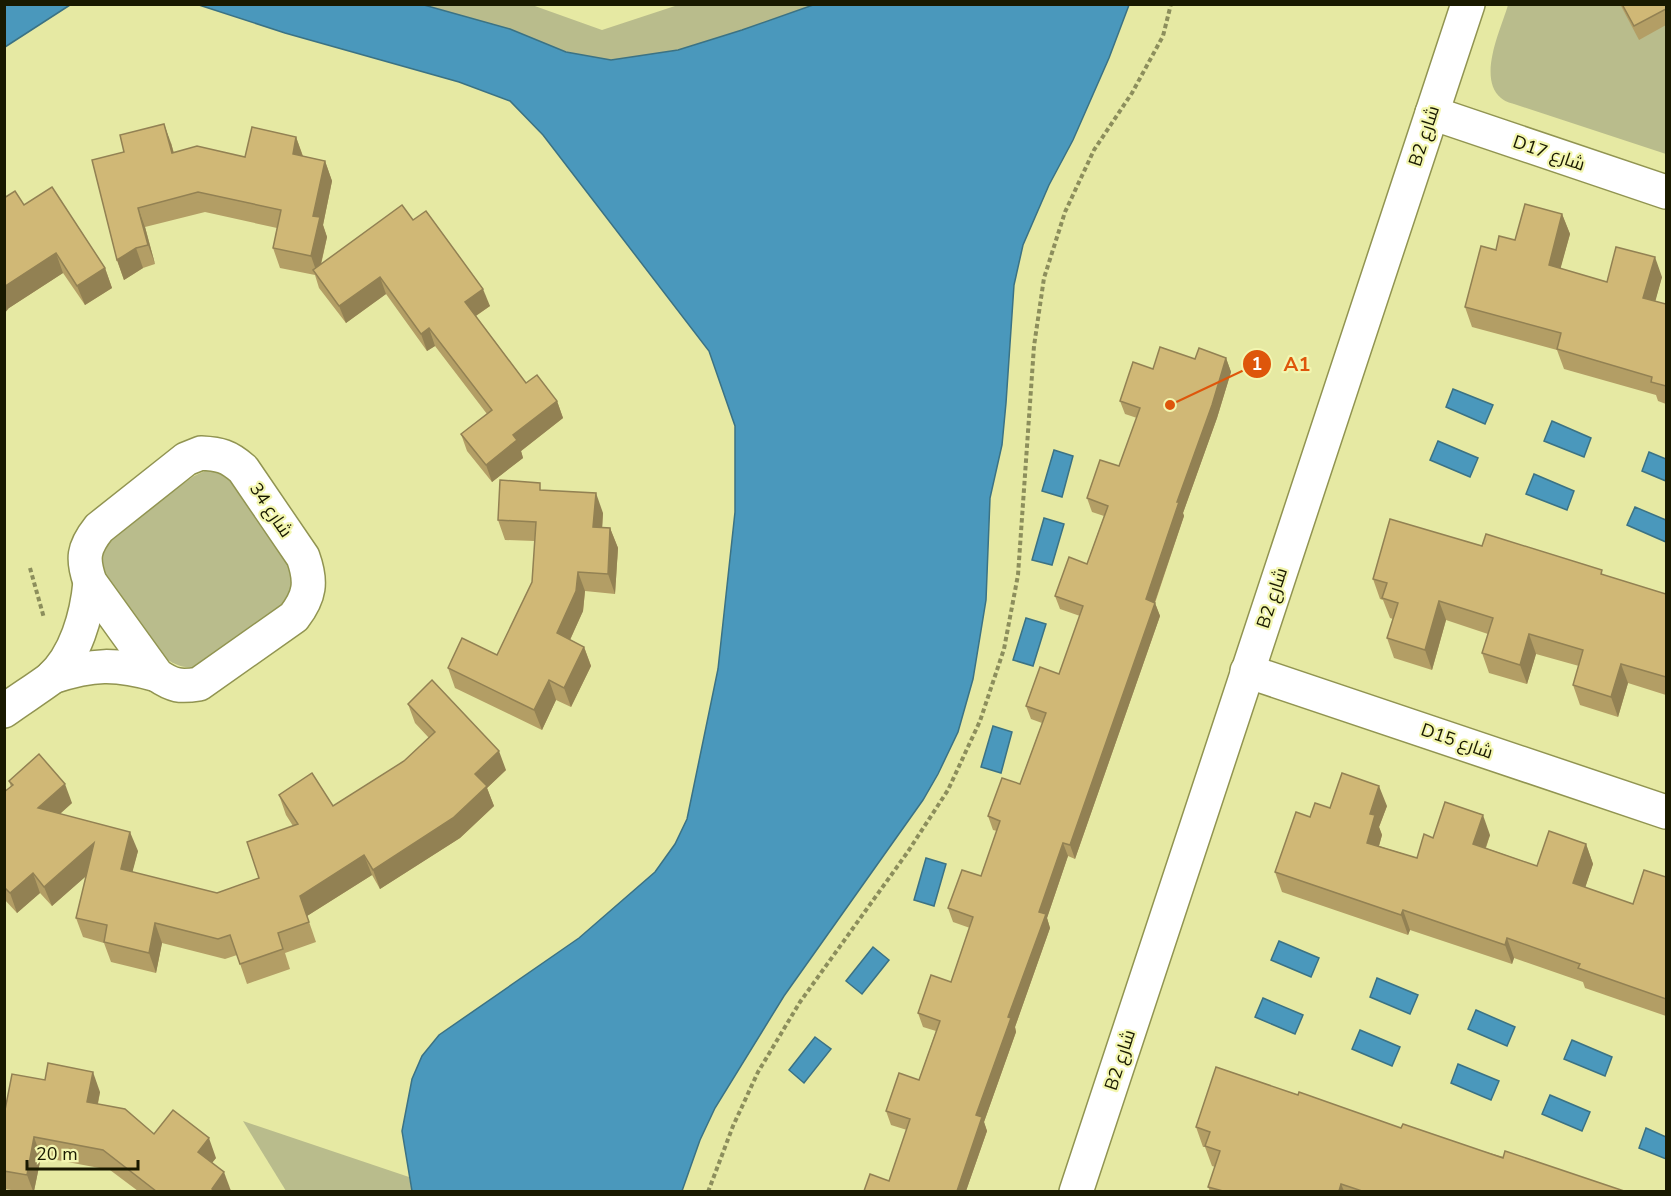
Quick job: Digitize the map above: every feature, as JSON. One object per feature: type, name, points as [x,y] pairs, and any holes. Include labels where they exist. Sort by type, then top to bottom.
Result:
[{"type":"street","name":"B2 شارع","points":[[1076,1191],[1468,4]]},
{"type":"street","name":"D17 شارع","points":[[1432,113],[1666,192]]},
{"type":"street","name":"شارع 34","points":[[52,677],[77,669],[104,666],[132,668],[157,675],[170,684],[184,687],[199,684],[294,617],[304,604],[309,588],[308,572],[303,557],[243,469],[231,459],[216,454],[201,453],[186,459],[99,528],[90,540],[85,554],[90,582],[157,675]]},
{"type":"street","name":"شارع 34","points":[[4,711],[52,677],[68,656],[80,633],[87,609],[90,582]]},
{"type":"street","name":"D15 شارع","points":[[1247,671],[1666,812]]},
{"type":"path","points":[[708,1191],[733,1126],[758,1072],[800,1002],[907,853],[948,790],[980,721],[1004,649],[1018,575],[1034,346],[1044,278],[1065,212],[1094,150],[1132,93],[1163,36],[1171,4]]},
{"type":"path","points":[[30,568],[45,618],[41,626]]},
{"type":"green space","points":[[424,5],[532,5],[602,30],[678,5],[813,5],[678,50],[611,60],[566,52],[510,29]]},
{"type":"green space","points":[[1508,5],[1666,5],[1666,154],[1501,98],[1494,89],[1491,66],[1496,40]]},
{"type":"green space","points":[[207,470],[223,472],[237,481],[297,568],[298,595],[204,665],[184,667],[165,658],[102,571],[101,558],[104,545],[115,532],[194,476]]},
{"type":"green space","points":[[243,1121],[409,1177],[412,1191],[286,1191]]},
{"type":"water","points":[[5,4],[70,4],[70,5],[5,47]]},
{"type":"water","points":[[199,5],[424,5],[510,29],[566,52],[611,60],[678,50],[813,5],[1129,5],[1109,58],[1073,140],[1049,185],[1023,245],[1014,285],[1002,445],[990,498],[986,600],[973,679],[958,732],[923,800],[784,996],[715,1108],[700,1140],[682,1191],[412,1191],[402,1131],[412,1079],[422,1056],[439,1035],[579,938],[655,872],[675,844],[687,819],[718,669],[735,512],[735,426],[709,351],[543,135],[510,101],[459,82],[285,33]]},
{"type":"water","points":[[1453,389],[1493,405],[1485,424],[1446,407]]},
{"type":"water","points":[[1552,421],[1591,438],[1584,457],[1544,441]]},
{"type":"water","points":[[1438,441],[1478,458],[1470,477],[1430,460]]},
{"type":"water","points":[[1054,450],[1073,456],[1062,497],[1042,491]]},
{"type":"water","points":[[1649,452],[1666,459],[1666,481],[1642,471]]},
{"type":"water","points":[[1534,474],[1574,491],[1567,510],[1526,494]]},
{"type":"water","points":[[1635,507],[1666,520],[1666,542],[1627,525]]},
{"type":"water","points":[[1044,518],[1064,524],[1052,565],[1032,560]]},
{"type":"water","points":[[1026,618],[1046,624],[1033,666],[1013,660]]},
{"type":"water","points":[[993,726],[1012,732],[1001,773],[981,767]]},
{"type":"water","points":[[926,858],[946,864],[934,906],[914,900]]},
{"type":"water","points":[[1279,941],[1319,958],[1311,977],[1271,960]]},
{"type":"water","points":[[873,947],[889,960],[862,994],[846,981]]},
{"type":"water","points":[[1377,978],[1418,995],[1410,1014],[1370,997]]},
{"type":"water","points":[[1263,998],[1303,1015],[1295,1034],[1255,1017]]},
{"type":"water","points":[[1476,1010],[1515,1027],[1507,1046],[1468,1029]]},
{"type":"water","points":[[1360,1030],[1400,1047],[1392,1066],[1352,1049]]},
{"type":"water","points":[[815,1037],[831,1049],[804,1083],[789,1070]]},
{"type":"water","points":[[1572,1040],[1612,1057],[1605,1076],[1564,1059]]},
{"type":"water","points":[[1458,1064],[1499,1081],[1491,1100],[1451,1083]]},
{"type":"water","points":[[1550,1095],[1590,1112],[1582,1131],[1542,1114]]},
{"type":"water","points":[[1646,1128],[1666,1137],[1666,1159],[1639,1148]]},
{"type":"building","points":[[1622,4],[1666,4],[1666,9],[1634,26]]},
{"type":"building","points":[[164,124],[172,153],[197,146],[245,157],[252,127],[296,137],[293,154],[325,161],[313,216],[320,217],[311,256],[273,248],[281,210],[198,192],[138,208],[148,245],[136,248],[117,260],[92,160],[124,152],[120,135]]},
{"type":"building","points":[[52,187],[105,268],[77,286],[56,253],[4,287],[4,198],[15,191],[24,205]]},
{"type":"building","points":[[1525,204],[1562,214],[1549,265],[1607,282],[1616,247],[1655,257],[1643,298],[1666,304],[1666,386],[1651,382],[1652,377],[1557,349],[1561,333],[1465,307],[1481,246],[1496,250],[1499,236],[1515,240]]},
{"type":"building","points":[[402,205],[413,220],[426,211],[483,289],[465,302],[526,383],[537,375],[557,401],[513,435],[517,440],[486,465],[461,434],[492,410],[429,328],[421,334],[380,277],[339,306],[313,270]]},
{"type":"building","points":[[1160,347],[1195,359],[1199,348],[1226,358],[1146,599],[1155,603],[1070,845],[1063,843],[1039,912],[1046,914],[1008,1017],[1011,1018],[976,1115],[982,1117],[957,1191],[864,1191],[870,1174],[889,1181],[910,1119],[886,1111],[899,1073],[919,1080],[940,1021],[918,1013],[931,975],[951,982],[973,917],[948,908],[962,870],[981,876],[1000,821],[988,816],[1002,778],[1020,784],[1046,713],[1026,706],[1040,667],[1059,674],[1083,606],[1055,596],[1069,557],[1087,564],[1108,506],[1087,498],[1100,460],[1119,466],[1140,408],[1120,401],[1133,362],[1153,369]]},
{"type":"building","points":[[500,480],[540,483],[540,490],[596,493],[593,527],[610,528],[608,574],[578,572],[576,591],[557,633],[584,647],[564,688],[549,680],[534,710],[448,668],[462,638],[497,655],[532,582],[536,522],[498,520]]},
{"type":"building","points":[[1390,519],[1482,546],[1486,534],[1602,570],[1601,574],[1666,594],[1666,677],[1621,664],[1611,697],[1573,685],[1583,650],[1529,634],[1520,665],[1482,653],[1493,618],[1439,601],[1425,650],[1387,638],[1398,603],[1382,598],[1387,583],[1373,579]]},
{"type":"building","points":[[432,680],[499,751],[475,774],[487,786],[453,818],[373,870],[364,855],[300,896],[309,922],[278,933],[283,949],[240,964],[230,935],[218,939],[155,923],[149,953],[104,942],[107,925],[76,918],[94,843],[44,887],[33,873],[10,893],[4,887],[4,792],[13,785],[9,781],[39,754],[65,784],[38,808],[130,832],[121,869],[217,893],[259,878],[247,842],[298,824],[279,795],[312,773],[333,806],[404,761],[435,732],[408,704]]},
{"type":"building","points":[[1342,773],[1379,786],[1370,814],[1375,815],[1367,843],[1417,858],[1424,834],[1433,838],[1445,802],[1483,815],[1473,844],[1537,866],[1549,831],[1586,844],[1573,883],[1633,904],[1644,870],[1666,877],[1666,999],[1578,968],[1580,964],[1507,938],[1505,945],[1403,910],[1401,915],[1275,872],[1296,812],[1310,817],[1315,803],[1330,808]]},
{"type":"building","points":[[48,1063],[93,1072],[87,1102],[125,1109],[154,1134],[173,1110],[209,1138],[198,1152],[224,1172],[212,1189],[214,1191],[156,1191],[103,1150],[34,1137],[27,1175],[4,1171],[4,1115],[12,1074],[45,1080]]},
{"type":"building","points":[[1216,1067],[1298,1095],[1299,1092],[1401,1128],[1403,1124],[1503,1158],[1505,1151],[1624,1191],[1362,1191],[1341,1184],[1339,1191],[1223,1191],[1208,1187],[1220,1151],[1205,1146],[1210,1132],[1196,1127]]},
{"type":"place","name":"A1","points":[[1170,405]]}]
